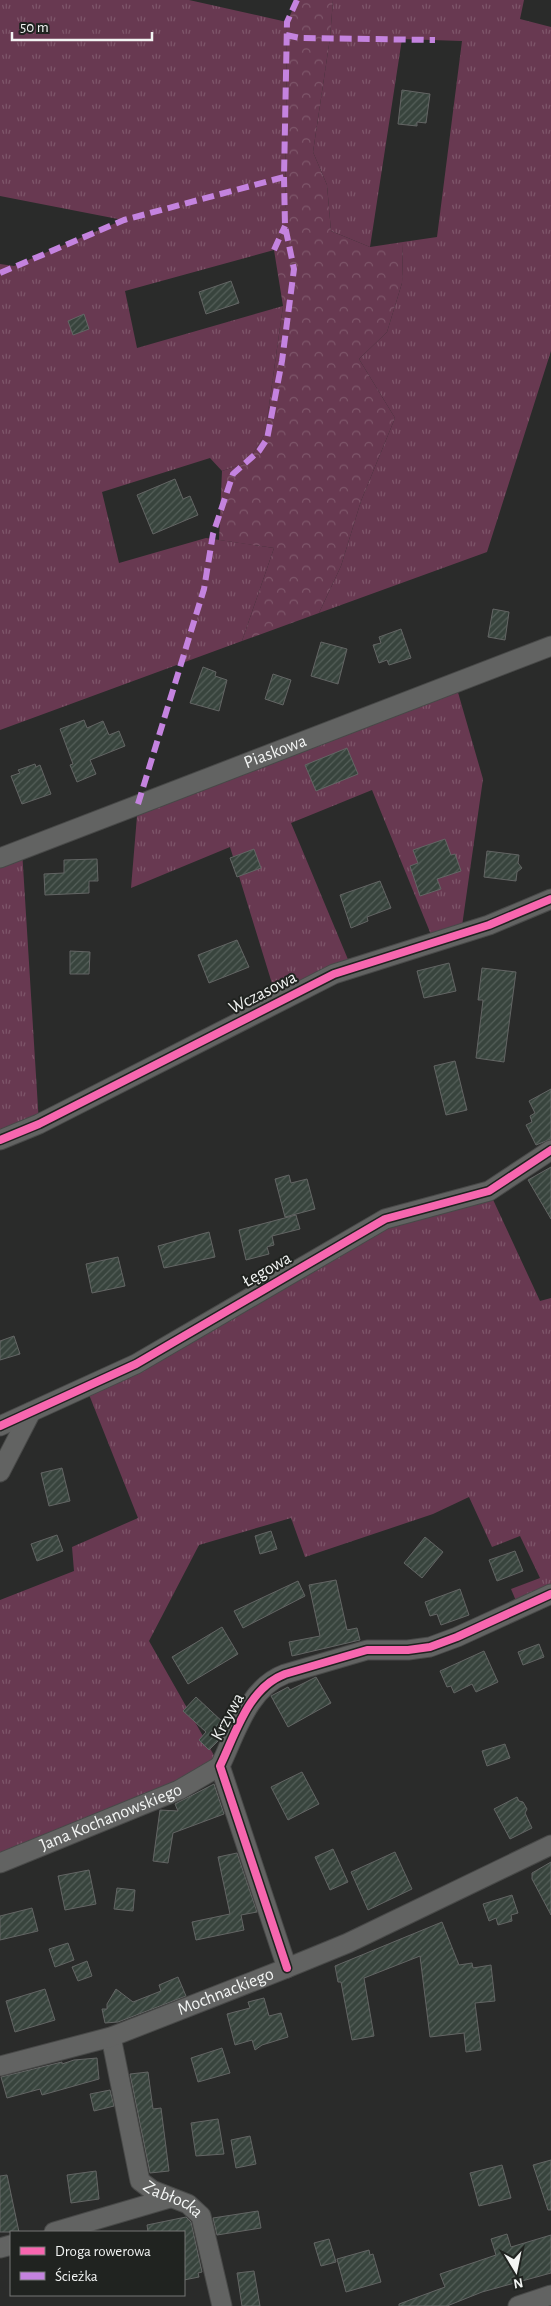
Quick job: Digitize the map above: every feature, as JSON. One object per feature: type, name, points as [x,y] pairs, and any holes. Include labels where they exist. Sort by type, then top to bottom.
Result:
[{"type":"street","name":"Piaskowa","points":[[0,858],[551,646]]},
{"type":"street","name":"Wczasowa","points":[[0,1140],[39,1124],[334,974],[489,924],[551,899]]},
{"type":"street","name":"Łęgowa","points":[[0,1426],[136,1364],[384,1219],[489,1191],[551,1150]]},
{"type":"street","points":[[0,1472],[31,1412]]},
{"type":"street","name":"Krzywa","points":[[287,1968],[220,1766],[248,1706],[261,1689],[272,1679],[367,1650],[408,1650],[430,1647],[457,1638],[551,1594]]},
{"type":"street","name":"Jana Kochanowskiego","points":[[0,1863],[180,1790],[220,1766]]},
{"type":"street","name":"Mochnackiego","points":[[0,2066],[111,2037],[287,1968],[348,1943],[551,1845]]},
{"type":"street","name":"Zabłocka","points":[[111,2037],[140,2182],[170,2198],[188,2204],[201,2216],[222,2306]]},
{"type":"street","points":[[57,2231],[170,2198]]},
{"type":"street","points":[[518,2306],[551,2296]]},
{"type":"green space","points":[[0,0],[189,0],[287,22],[285,226],[274,250],[125,291],[137,348],[283,306],[265,434],[247,463],[222,471],[210,458],[102,492],[119,563],[206,538],[274,548],[242,641],[0,730],[0,264],[14,266],[123,220],[0,196]]},
{"type":"green space","points":[[297,0],[333,0],[330,38],[313,152],[327,185],[331,231],[370,247],[403,242],[402,283],[387,332],[359,359],[395,418],[361,501],[341,566],[319,613],[242,641],[274,548],[219,540],[222,471],[247,463],[265,434],[283,306],[274,250],[285,226],[287,22]]},
{"type":"green space","points":[[333,0],[524,0],[520,19],[551,27],[551,351],[487,552],[319,613],[341,566],[361,501],[395,418],[359,359],[387,332],[402,283],[403,242],[437,237],[462,41],[402,39],[370,247],[331,231],[327,185],[313,152],[330,38]]},
{"type":"green space","points":[[455,682],[483,779],[461,933],[434,942],[372,790],[291,823],[352,969],[278,1003],[230,847],[131,888],[138,804]]},
{"type":"green space","points":[[22,850],[39,1124],[0,1140],[0,858]]},
{"type":"green space","points":[[489,1191],[540,1301],[551,1298],[551,1594],[519,1608],[511,1589],[540,1578],[520,1536],[492,1547],[469,1497],[433,1514],[305,1557],[291,1518],[199,1545],[149,1641],[220,1766],[0,1863],[0,1600],[74,1571],[72,1547],[138,1518],[86,1387],[385,1219]]},
{"type":"building","points":[[402,90],[430,94],[426,123],[417,122],[417,126],[398,124]]},
{"type":"building","points":[[231,281],[239,303],[206,314],[199,292]]},
{"type":"building","points":[[84,314],[89,329],[73,335],[68,321]]},
{"type":"building","points":[[175,479],[183,499],[190,496],[198,515],[153,534],[137,495]]},
{"type":"building","points":[[493,609],[509,612],[505,640],[488,637]]},
{"type":"building","points":[[401,629],[411,658],[389,665],[387,660],[379,663],[373,645],[381,643],[379,637]]},
{"type":"building","points":[[321,642],[347,649],[338,684],[311,676]]},
{"type":"building","points":[[203,667],[216,672],[215,676],[227,680],[219,711],[190,703]]},
{"type":"building","points":[[273,674],[291,680],[283,705],[265,699]]},
{"type":"building","points":[[84,720],[87,728],[103,721],[109,735],[119,731],[125,746],[90,760],[96,774],[77,782],[70,765],[73,764],[60,729]]},
{"type":"building","points":[[347,748],[358,774],[316,791],[305,765]]},
{"type":"building","points":[[35,764],[36,767],[40,765],[51,794],[22,804],[11,776],[20,773],[18,770]]},
{"type":"building","points":[[445,839],[451,855],[455,854],[461,871],[437,879],[441,889],[420,896],[410,866],[418,863],[413,850]]},
{"type":"building","points":[[254,849],[261,868],[237,877],[230,858]]},
{"type":"building","points":[[487,851],[519,855],[518,863],[522,868],[517,872],[516,881],[484,877]]},
{"type":"building","points":[[97,859],[98,881],[89,881],[89,893],[45,895],[44,874],[64,873],[64,860]]},
{"type":"building","points":[[380,881],[391,908],[367,917],[368,921],[351,928],[340,895]]},
{"type":"building","points":[[237,940],[249,967],[209,983],[198,955]]},
{"type":"building","points":[[70,951],[90,952],[89,974],[70,974]]},
{"type":"building","points":[[449,963],[456,991],[424,998],[417,971]]},
{"type":"building","points":[[482,968],[516,972],[504,1062],[476,1058],[483,1000],[478,1000]]},
{"type":"building","points":[[455,1061],[467,1110],[446,1115],[434,1066]]},
{"type":"building","points":[[551,1089],[551,1139],[536,1145],[526,1125],[532,1122],[530,1116],[535,1113],[529,1101]]},
{"type":"building","points":[[551,1167],[551,1219],[528,1180]]},
{"type":"building","points":[[289,1175],[291,1183],[307,1179],[315,1209],[285,1217],[275,1179]]},
{"type":"building","points":[[296,1215],[300,1229],[272,1236],[274,1245],[267,1247],[269,1254],[246,1260],[239,1230]]},
{"type":"building","points":[[209,1232],[215,1257],[164,1268],[158,1246]]},
{"type":"building","points":[[118,1257],[125,1286],[92,1293],[86,1264]]},
{"type":"building","points":[[14,1336],[20,1354],[0,1360],[0,1341]]},
{"type":"building","points":[[62,1468],[70,1501],[49,1506],[41,1473]]},
{"type":"building","points":[[271,1531],[277,1549],[260,1554],[255,1536]]},
{"type":"building","points":[[57,1535],[63,1551],[37,1561],[31,1544]]},
{"type":"building","points":[[425,1537],[443,1552],[422,1578],[404,1563]]},
{"type":"building","points":[[515,1551],[523,1571],[497,1581],[489,1560]]},
{"type":"building","points":[[336,1580],[347,1630],[357,1628],[360,1640],[292,1656],[289,1642],[320,1636],[309,1585]]},
{"type":"building","points":[[298,1581],[305,1596],[243,1628],[234,1611]]},
{"type":"building","points":[[460,1589],[469,1615],[441,1625],[437,1614],[430,1616],[425,1602]]},
{"type":"building","points":[[222,1627],[238,1654],[188,1684],[172,1657]]},
{"type":"building","points":[[539,1644],[544,1657],[523,1665],[518,1652]]},
{"type":"building","points":[[484,1651],[498,1682],[476,1692],[472,1684],[454,1693],[451,1686],[447,1687],[440,1671]]},
{"type":"building","points":[[316,1677],[331,1703],[288,1727],[271,1696],[288,1687],[290,1690]]},
{"type":"building","points":[[196,1697],[226,1725],[220,1739],[209,1750],[199,1740],[206,1732],[183,1711]]},
{"type":"building","points":[[505,1744],[510,1758],[487,1766],[482,1751]]},
{"type":"building","points":[[302,1772],[319,1804],[288,1820],[271,1787]]},
{"type":"building","points":[[214,1784],[224,1814],[173,1833],[168,1863],[153,1861],[160,1810],[178,1811],[175,1804]]},
{"type":"building","points":[[517,1797],[527,1809],[525,1813],[532,1828],[510,1839],[494,1809]]},
{"type":"building","points":[[333,1849],[348,1882],[330,1890],[315,1857]]},
{"type":"building","points":[[395,1852],[412,1889],[368,1910],[351,1872]]},
{"type":"building","points":[[237,1853],[257,1912],[241,1915],[244,1930],[196,1940],[192,1922],[230,1914],[218,1857]]},
{"type":"building","points":[[551,1862],[551,1915],[532,1879],[532,1873]]},
{"type":"building","points":[[89,1870],[96,1904],[65,1910],[58,1876]]},
{"type":"building","points":[[117,1888],[135,1890],[133,1911],[114,1909]]},
{"type":"building","points":[[512,1895],[518,1913],[511,1915],[512,1921],[498,1925],[496,1918],[489,1921],[483,1904]]},
{"type":"building","points":[[32,1908],[38,1931],[0,1940],[0,1916]]},
{"type":"building","points":[[442,1922],[459,1965],[472,1963],[473,1968],[491,1965],[495,2001],[475,2003],[481,2050],[466,2052],[464,2033],[430,2037],[420,1956],[364,1978],[374,2036],[352,2040],[341,1982],[338,1982],[335,1966]]},
{"type":"building","points":[[68,1943],[74,1960],[55,1967],[49,1949]]},
{"type":"building","points":[[87,1961],[92,1976],[78,1981],[72,1967]]},
{"type":"building","points":[[178,1977],[186,1996],[118,2022],[105,2023],[102,2009],[107,2009],[107,2004],[116,1989],[133,2002],[161,1991],[159,1985]]},
{"type":"building","points":[[45,1989],[55,2020],[15,2032],[6,2001]]},
{"type":"building","points":[[264,1998],[269,2016],[281,2013],[288,2037],[262,2045],[255,2050],[252,2040],[235,2045],[227,2014],[250,2008],[248,2002]]},
{"type":"building","points":[[222,2048],[230,2073],[198,2082],[191,2058]]},
{"type":"building","points":[[97,2058],[99,2079],[42,2095],[40,2089],[7,2098],[1,2077],[62,2062],[62,2064],[74,2060]]},
{"type":"building","points":[[148,2072],[153,2109],[161,2108],[169,2171],[150,2173],[130,2074]]},
{"type":"building","points":[[110,2090],[114,2106],[94,2111],[90,2094]]},
{"type":"building","points":[[218,2119],[224,2154],[196,2156],[191,2123]]},
{"type":"building","points":[[250,2136],[256,2164],[236,2168],[231,2140]]},
{"type":"building","points":[[551,2160],[551,2210],[548,2210],[533,2165]]},
{"type":"building","points":[[502,2165],[511,2198],[479,2206],[470,2173]]},
{"type":"building","points":[[96,2171],[99,2199],[71,2203],[67,2175]]},
{"type":"building","points":[[7,2175],[19,2231],[0,2232],[0,2176]]},
{"type":"building","points":[[258,2211],[261,2228],[217,2235],[213,2218]]},
{"type":"building","points":[[186,2217],[191,2222],[202,2272],[198,2273],[199,2277],[185,2280],[185,2231],[148,2231],[147,2225]]},
{"type":"building","points":[[507,2234],[511,2247],[551,2235],[551,2273],[482,2292],[447,2306],[399,2306],[399,2304],[445,2287],[440,2274],[496,2255],[491,2239]]},
{"type":"building","points":[[329,2239],[336,2262],[321,2266],[314,2243]]},
{"type":"building","points":[[369,2250],[370,2255],[373,2254],[381,2282],[346,2292],[337,2259]]},
{"type":"building","points":[[254,2271],[260,2306],[242,2306],[237,2273]]},
{"type":"marked path","points":[[0,273],[124,220],[284,177],[287,22],[297,0]]},
{"type":"marked path","points":[[286,35],[300,38],[435,40]]},
{"type":"marked path","points":[[138,804],[204,589],[213,534],[233,474],[259,451],[267,439],[282,361],[294,269],[285,226],[284,177]]},
{"type":"marked path","points":[[274,250],[285,226]]},
{"type":"cycle path","points":[[0,1140],[39,1124],[334,974],[489,925],[551,899]]},
{"type":"cycle path","points":[[0,1426],[136,1364],[385,1219],[489,1191],[551,1150]]},
{"type":"cycle path","points":[[287,1968],[220,1766],[238,1726],[252,1701],[261,1690],[285,1674],[367,1650],[408,1650],[430,1647],[457,1637],[551,1594]]}]
